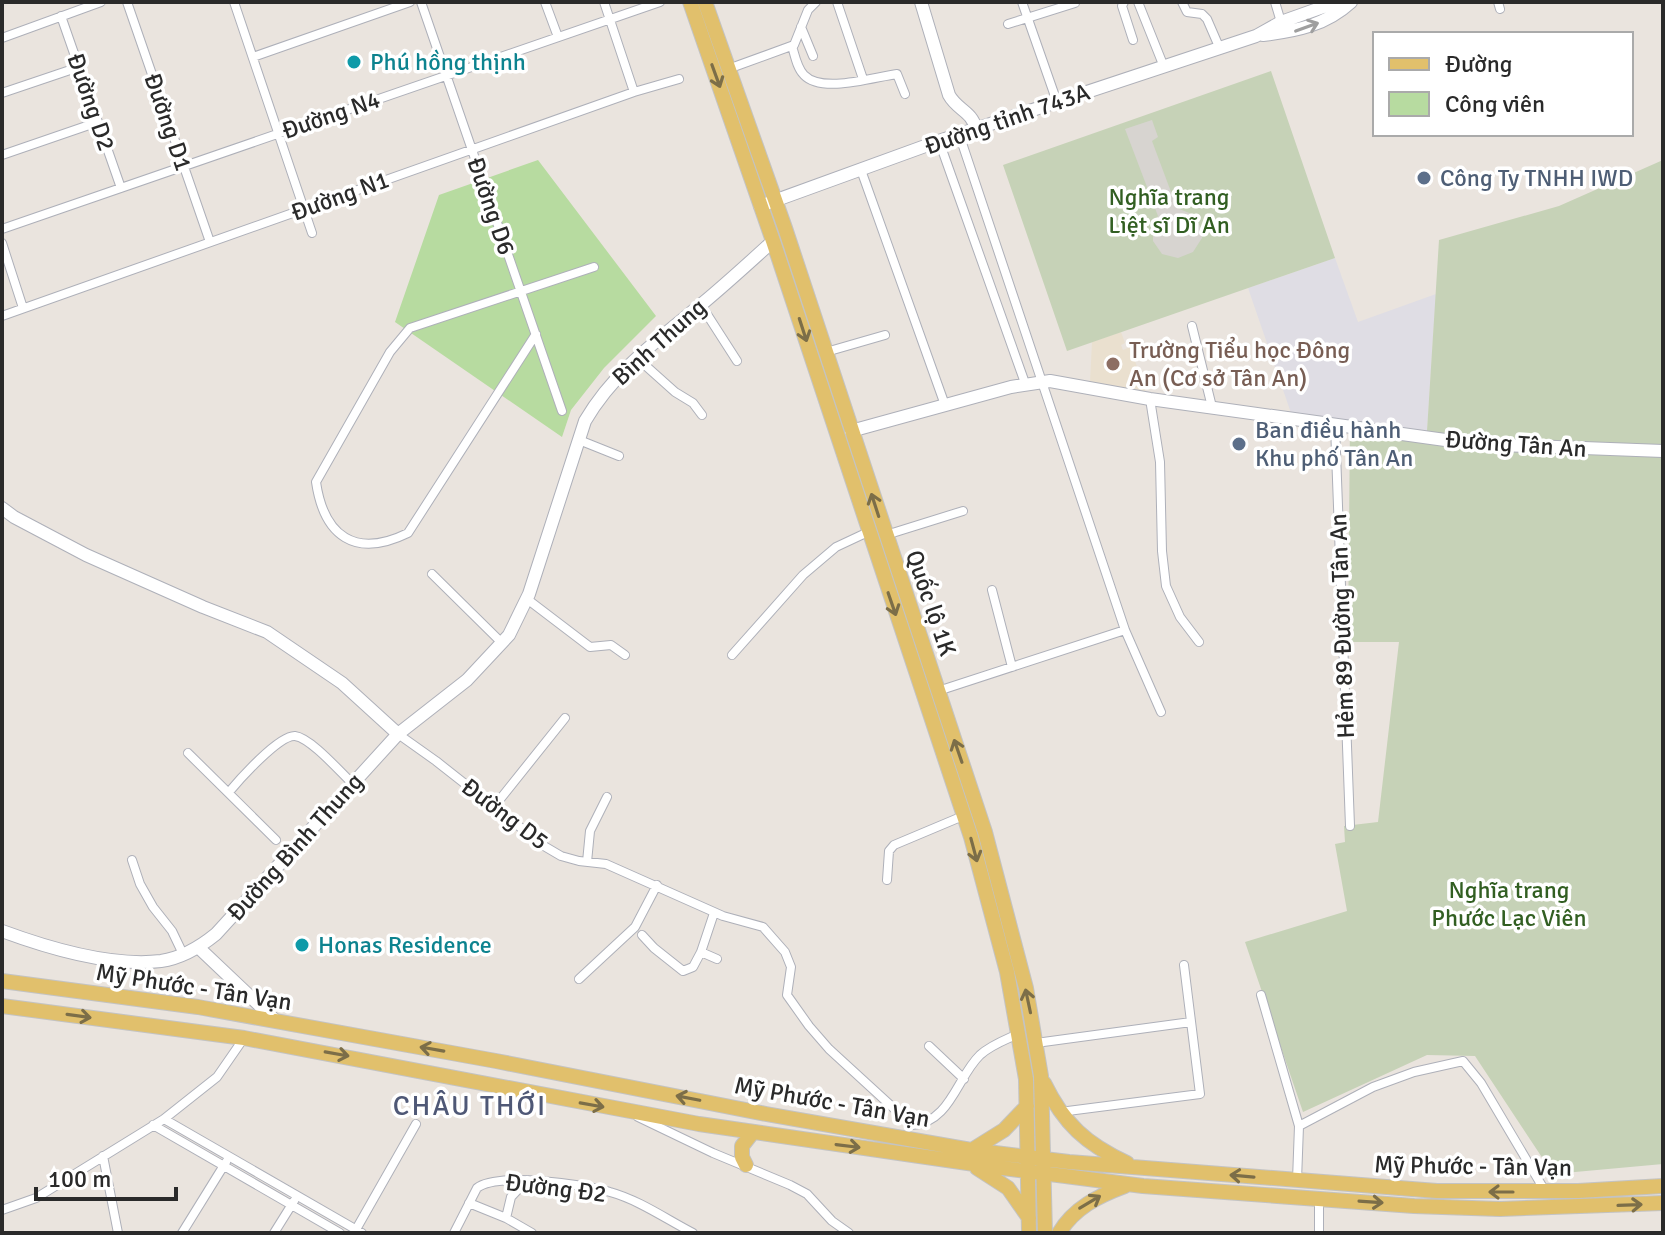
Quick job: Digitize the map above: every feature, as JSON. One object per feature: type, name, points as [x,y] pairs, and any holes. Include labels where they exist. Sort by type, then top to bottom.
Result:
[{"type":"main road","name":"Quốc lộ 1K","points":[[690,2],[768,204],[785,228],[826,352],[868,532],[971,837],[1007,972],[1019,1033],[1045,1233]]},
{"type":"main road","name":"Quốc lộ 1K","points":[[705,2],[768,204],[773,241],[885,535],[985,832],[1026,988],[1041,1076],[1037,1165],[1029,1225]]},
{"type":"main road","points":[[773,241],[785,228]]},
{"type":"main road","name":"Mỹ Phước - Tân Vạn","points":[[2,981],[276,1021],[766,1114],[895,1135],[970,1157]]},
{"type":"main road","name":"Mỹ Phước - Tân Vạn","points":[[2,1006],[244,1038],[494,1087],[753,1132],[1037,1165],[1131,1184],[1500,1209],[1663,1203]]},
{"type":"main road","points":[[244,1038],[253,1017]]},
{"type":"main road","points":[[1041,1076],[1059,1112],[1095,1146],[1135,1167]]},
{"type":"main road","points":[[1027,1106],[1004,1130],[970,1157],[1008,1188],[1029,1225]]},
{"type":"main road","points":[[746,1165],[742,1146],[753,1132]]},
{"type":"main road","name":"Mỹ Phước - Tân Vạn","points":[[1037,1165],[1135,1167],[1437,1191],[1663,1186]]},
{"type":"main road","points":[[1059,1233],[1078,1209],[1131,1184]]},
{"type":"street","points":[[2,38],[101,2]]},
{"type":"street","name":"Đường D1","points":[[127,2],[210,242]]},
{"type":"street","points":[[234,2],[312,233]]},
{"type":"street","points":[[253,57],[410,2]]},
{"type":"street","name":"Đường D6","points":[[421,2],[562,411]]},
{"type":"street","points":[[545,2],[558,37]]},
{"type":"street","points":[[604,2],[634,92]]},
{"type":"street","name":"Đường N4","points":[[2,229],[660,2]]},
{"type":"street","points":[[728,69],[792,46],[808,10],[816,2]]},
{"type":"street","points":[[837,2],[863,79]]},
{"type":"street","points":[[921,2],[949,95],[954,104],[970,113],[976,129]]},
{"type":"street","points":[[1022,2],[1057,102]]},
{"type":"street","points":[[1045,2],[1049,12]]},
{"type":"street","points":[[1124,2],[1122,6],[1133,40]]},
{"type":"street","points":[[1138,2],[1164,67]]},
{"type":"street","points":[[1182,2],[1187,12],[1202,14],[1207,19],[1220,49]]},
{"type":"street","points":[[1275,2],[1281,22]]},
{"type":"street","name":"Đường tỉnh 743A","points":[[768,204],[959,134],[1220,49],[1337,2]]},
{"type":"street","name":"Đường tỉnh 743A","points":[[1256,36],[1297,31],[1336,16],[1351,2]]},
{"type":"street","points":[[1008,24],[1075,3]]},
{"type":"street","name":"Đường D2","points":[[61,16],[121,188]]},
{"type":"street","points":[[801,27],[813,56]]},
{"type":"street","points":[[792,46],[804,75],[817,83],[833,85],[897,74],[905,94]]},
{"type":"street","points":[[2,93],[79,67]]},
{"type":"street","name":"Đường N1","points":[[2,316],[634,92],[679,79]]},
{"type":"street","points":[[2,155],[98,122]]},
{"type":"street","points":[[959,134],[1125,630],[1161,712]]},
{"type":"street","points":[[939,141],[1025,383]]},
{"type":"street","points":[[861,170],[945,405]]},
{"type":"street","points":[[965,214],[983,207]]},
{"type":"street","points":[[972,234],[991,229]]},
{"type":"street","name":"Bình Thung","points":[[527,599],[579,440],[596,403],[637,358],[773,241]]},
{"type":"street","points":[[2,243],[23,308]]},
{"type":"street","points":[[536,334],[408,533],[394,540],[369,543],[341,537],[326,520],[316,482],[390,352],[410,328],[594,267]]},
{"type":"street","points":[[701,305],[737,361]]},
{"type":"street","points":[[1192,326],[1212,407]]},
{"type":"street","points":[[826,352],[885,335]]},
{"type":"street","points":[[637,358],[675,392],[693,403],[702,415]]},
{"type":"street","name":"Đường Tân An","points":[[844,433],[1042,381],[1474,444],[1663,451]]},
{"type":"street","points":[[1150,399],[1160,462],[1166,586],[1180,617],[1199,642]]},
{"type":"street","name":"Hẻm 89 Đường Tân An","points":[[1335,426],[1350,826]]},
{"type":"street","points":[[579,440],[619,456]]},
{"type":"street","name":"Đường D5","points":[[2,508],[86,555],[267,632],[342,683],[398,734],[561,856],[606,864],[714,913],[763,927],[785,952],[791,967],[787,995],[809,1026],[849,1069],[912,1125]]},
{"type":"street","points":[[885,535],[963,511]]},
{"type":"street","points":[[732,655],[803,575],[836,547],[868,532]]},
{"type":"street","points":[[432,574],[502,643]]},
{"type":"street","points":[[992,590],[1012,667]]},
{"type":"street","points":[[527,599],[590,647],[611,645],[625,655]]},
{"type":"street","name":"Đường Bình Thung","points":[[2,931],[57,949],[147,962],[163,961],[199,948],[216,934],[398,734],[467,680],[502,643],[527,599]]},
{"type":"street","points":[[938,691],[1125,630]]},
{"type":"street","points":[[493,808],[565,718]]},
{"type":"street","points":[[229,792],[274,747],[284,739],[295,736],[309,742],[353,784]]},
{"type":"street","points":[[188,753],[276,840]]},
{"type":"street","points":[[587,862],[590,831],[607,797]]},
{"type":"street","points":[[887,880],[889,851],[894,845],[963,816]]},
{"type":"street","points":[[132,860],[140,884],[172,931],[183,954]]},
{"type":"street","points":[[579,979],[635,927],[657,885]]},
{"type":"street","points":[[642,935],[683,971],[693,967],[714,913]]},
{"type":"street","points":[[199,948],[276,1021]]},
{"type":"street","points":[[701,952],[717,959]]},
{"type":"street","points":[[1059,1112],[1200,1094],[1184,965]]},
{"type":"street","points":[[1261,995],[1299,1126],[1297,1180]]},
{"type":"street","points":[[1036,1043],[1191,1022]]},
{"type":"street","points":[[895,1135],[934,1118],[977,1058],[991,1046],[1019,1033]]},
{"type":"street","points":[[2,1210],[36,1198],[164,1119],[217,1077],[244,1038]]},
{"type":"street","points":[[929,1046],[964,1079]]},
{"type":"street","points":[[1299,1126],[1373,1087],[1414,1072],[1463,1061],[1481,1083],[1545,1191]]},
{"type":"street","points":[[625,1111],[807,1194],[832,1221],[849,1233]]},
{"type":"street","points":[[164,1119],[226,1162]]},
{"type":"street","points":[[153,1125],[358,1232],[416,1124]]},
{"type":"street","points":[[103,1156],[118,1233]]},
{"type":"street","points":[[182,1233],[226,1162]]},
{"type":"street","points":[[506,1218],[511,1197],[527,1180]]},
{"type":"street","name":"Đường Đ2","points":[[469,1203],[483,1183],[527,1180],[608,1191],[693,1233]]},
{"type":"street","points":[[1319,1199],[1319,1233]]},
{"type":"street","points":[[274,1233],[294,1201]]},
{"type":"street","points":[[294,1201],[340,1233]]},
{"type":"street","points":[[454,1233],[469,1203],[532,1233]]},
{"type":"shaded area","points":[[1152,120],[1158,137],[1152,141],[1177,208],[1194,215],[1202,230],[1202,238],[1193,252],[1178,258],[1162,254],[1153,241],[1153,224],[1158,216],[1125,129]]},
{"type":"shaded area","points":[[1335,258],[1358,322],[1436,294],[1427,431],[1291,413],[1248,288]]},
{"type":"shaded area","name":"Trường Tiểu học Đông An (Cơ sở Tân An)","points":[[1121,332],[1125,343],[1121,345],[1123,350],[1130,347],[1147,395],[1090,382],[1092,342]]},
{"type":"green space","name":"Nghĩa trang Liệt sĩ Dĩ An","points":[[1271,71],[1335,258],[1067,351],[1003,165]]},
{"type":"green space","points":[[538,160],[656,316],[604,368],[571,410],[562,437],[395,322],[439,195]]},
{"type":"green space","name":"Nghĩa trang Phước Lạc Viên","points":[[1663,160],[1663,1164],[1553,1174],[1475,1056],[1427,1055],[1303,1112],[1245,942],[1347,911],[1335,844],[1345,842],[1344,826],[1378,822],[1399,642],[1348,642],[1350,422],[1427,431],[1439,240],[1559,206]]},
{"type":"place","name":"Phú hồng thịnh","points":[[354,62]]},
{"type":"place","name":"Công Ty TNHH IWD","points":[[1424,178]]},
{"type":"place","name":"Trường Tiểu học Đông An (Cơ sở Tân An)","points":[[1113,364]]},
{"type":"place","name":"Ban điều hành Khu phố Tân An","points":[[1239,444]]},
{"type":"place","name":"Honas Residence","points":[[302,945]]},
{"type":"district","name":"CHÂU THỚI","points":[[470,1106]]}]
